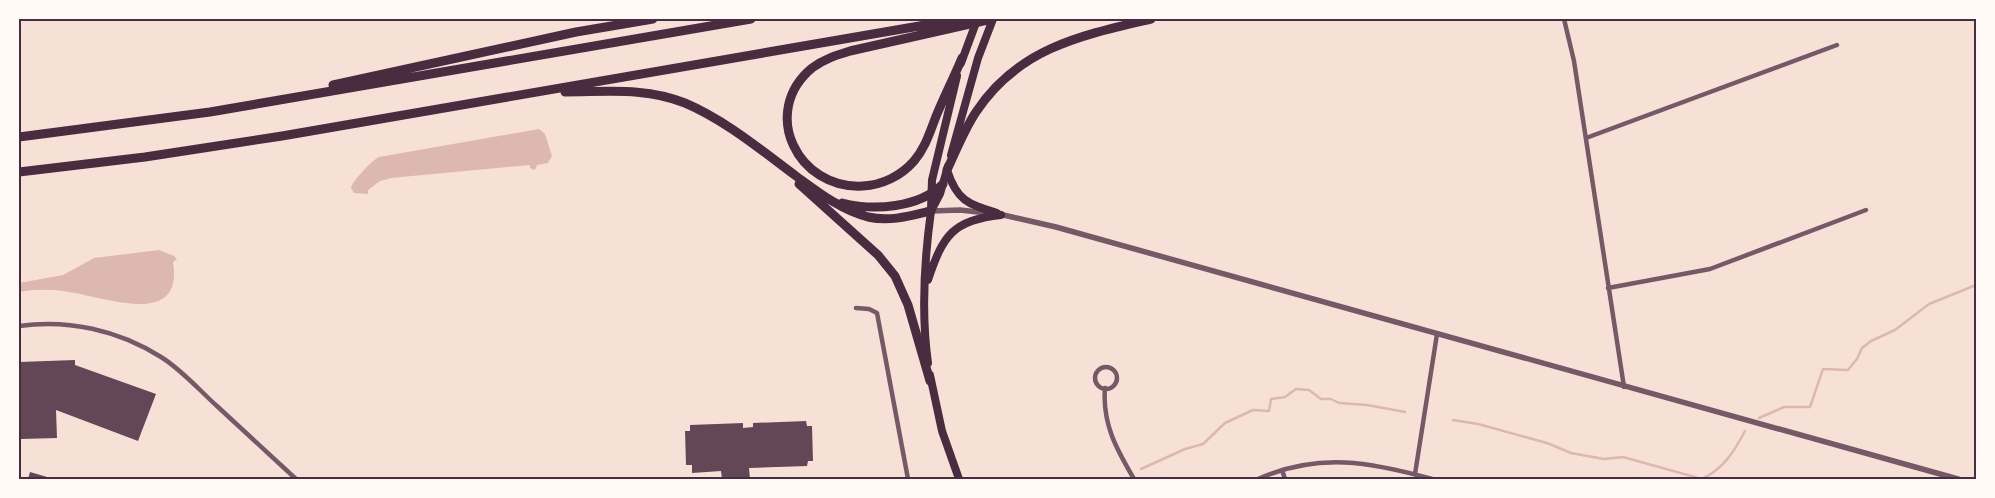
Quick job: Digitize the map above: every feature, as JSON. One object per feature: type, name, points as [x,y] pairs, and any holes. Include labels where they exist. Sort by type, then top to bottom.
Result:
[{"type":"highway","points":[[241,106],[460,56],[576,32],[653,19]]},
{"type":"highway","points":[[19,137],[126,124],[241,106],[752,19]]},
{"type":"highway","points":[[19,172],[214,147],[960,19]]},
{"type":"highway","points":[[962,58],[924,147],[909,166],[896,176],[870,186],[845,186],[821,177],[800,157],[789,132],[789,108],[797,86],[817,64],[850,52],[993,19]]},
{"type":"highway","points":[[947,170],[977,111],[999,84],[1022,64],[1068,40],[1151,19]]},
{"type":"highway","points":[[540,92],[621,90],[666,97],[708,114],[828,198],[849,210],[875,218],[908,217],[931,211]]},
{"type":"highway","points":[[760,149],[878,255],[890,269],[908,305],[930,381]]},
{"type":"highway","points":[[828,198],[855,206],[876,207],[908,202],[930,195],[943,184]]},
{"type":"main road","points":[[959,479],[942,431],[930,381],[925,324],[925,289],[931,211],[930,195],[940,145],[962,58],[978,19]]},
{"type":"main road","points":[[931,211],[943,184],[978,58],[993,19]]},
{"type":"main road","points":[[947,170],[956,192],[962,199],[970,205],[1001,214]]},
{"type":"main road","points":[[925,289],[939,249],[951,233],[971,219],[1001,214]]},
{"type":"street","points":[[1564,19],[1573,54],[1624,387]]},
{"type":"street","points":[[1586,138],[1837,45]]},
{"type":"street","points":[[931,211],[960,210],[1001,214],[1056,227],[1958,479]]},
{"type":"street","points":[[1608,288],[1708,270],[1866,210]]},
{"type":"street","points":[[856,308],[869,309],[877,313],[908,479]]},
{"type":"street","points":[[19,326],[49,324],[82,326],[115,335],[146,348],[179,372],[296,479]]},
{"type":"street","points":[[1415,474],[1437,334]]},
{"type":"street","points":[[1107,367],[1114,371],[1117,379],[1113,386],[1105,388],[1098,385],[1095,377],[1099,370],[1107,367]]},
{"type":"street","points":[[1105,388],[1104,408],[1109,430],[1134,479]]},
{"type":"street","points":[[1258,479],[1282,470],[1318,463],[1349,462],[1373,464],[1432,479]]},
{"type":"street","points":[[1282,470],[1285,479]]},
{"type":"shaded area","points":[[539,129],[545,134],[552,156],[548,163],[537,165],[535,170],[530,168],[530,165],[391,178],[380,181],[368,190],[368,194],[354,193],[351,188],[363,171],[379,157]]},
{"type":"shaded area","points":[[159,250],[177,259],[173,262],[173,283],[166,296],[154,302],[139,304],[121,302],[56,290],[19,292],[19,283],[63,275],[94,258]]},
{"type":"building","points":[[75,360],[75,365],[156,394],[138,441],[56,410],[57,438],[21,439],[19,362]]},
{"type":"building","points":[[806,421],[807,426],[812,426],[813,461],[808,461],[807,466],[749,468],[750,479],[722,479],[721,471],[692,473],[692,465],[686,465],[685,431],[690,431],[690,425],[743,423],[743,428],[753,427],[753,423]]},
{"type":"building","points":[[30,472],[54,479],[28,479]]},
{"type":"waterway","points":[[1759,418],[1784,407],[1810,407],[1823,369],[1848,370],[1857,359],[1862,348],[1871,341],[1895,330],[1929,304],[1976,285]]},
{"type":"waterway","points":[[1141,469],[1185,449],[1203,444],[1225,423],[1253,410],[1269,411],[1271,399],[1285,397],[1296,389],[1309,390],[1321,399],[1331,399],[1339,403],[1367,405],[1405,412]]},
{"type":"waterway","points":[[1453,420],[1478,424],[1547,443],[1571,453],[1604,459],[1623,457],[1702,479]]},
{"type":"waterway","points":[[1702,479],[1722,465],[1737,446],[1745,431]]}]
